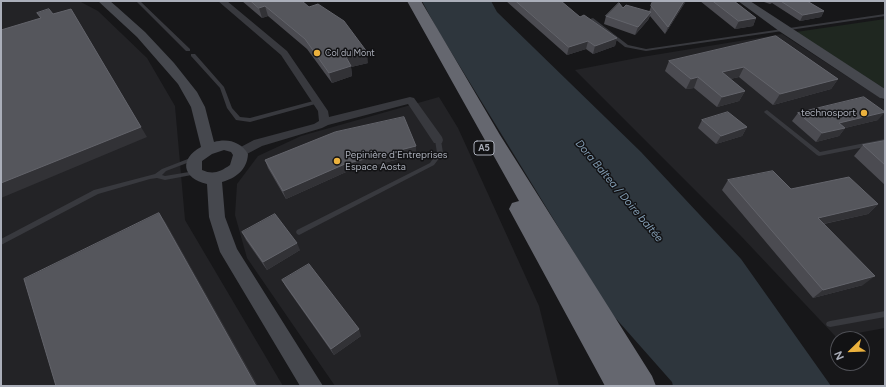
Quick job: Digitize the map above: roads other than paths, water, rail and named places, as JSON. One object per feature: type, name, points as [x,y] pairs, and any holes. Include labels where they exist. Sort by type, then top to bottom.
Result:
[{"type":"highway","name":"A5","points":[[403,1],[570,282],[642,386]]},
{"type":"highway","name":"A5","points":[[414,1],[492,137],[570,282],[620,386]]},
{"type":"street","points":[[103,1],[118,11],[185,84],[198,107],[203,153]]},
{"type":"street","points":[[222,1],[284,53],[322,111],[324,122]]},
{"type":"street","points":[[743,1],[783,29],[885,95]]},
{"type":"street","points":[[241,152],[258,143],[318,126],[324,122],[410,100],[438,140]]},
{"type":"street","points":[[216,146],[231,146],[241,152],[242,158],[239,165],[233,172],[214,179],[199,177],[195,173],[194,163],[203,153],[216,146]]},
{"type":"street","points":[[214,179],[217,217],[229,252],[312,386]]},
{"type":"lane","points":[[138,1],[188,50]]},
{"type":"lane","points":[[592,19],[627,46],[646,50],[885,14]]},
{"type":"lane","points":[[193,55],[222,88],[230,108],[238,119],[250,120],[316,102]]},
{"type":"lane","points":[[767,112],[819,154],[885,141]]},
{"type":"lane","points":[[299,232],[432,164],[440,153],[438,140]]},
{"type":"lane","points":[[1,242],[96,192],[157,176],[164,170],[203,153]]},
{"type":"lane","points":[[157,176],[165,178],[195,173]]},
{"type":"lane","points":[[830,324],[885,314]]},
{"type":"water","name":"Dora Baltea / Doire baltée","points":[[422,1],[491,1],[497,12],[641,152],[741,259],[831,386],[673,386],[672,382],[611,313],[437,29]]},
{"type":"place","name":"Col du Mont","points":[[317,53]]},
{"type":"place","name":"technosport","points":[[864,113]]},
{"type":"place","name":"Pepinière d'Entreprises Espace Aosta","points":[[337,161]]}]
